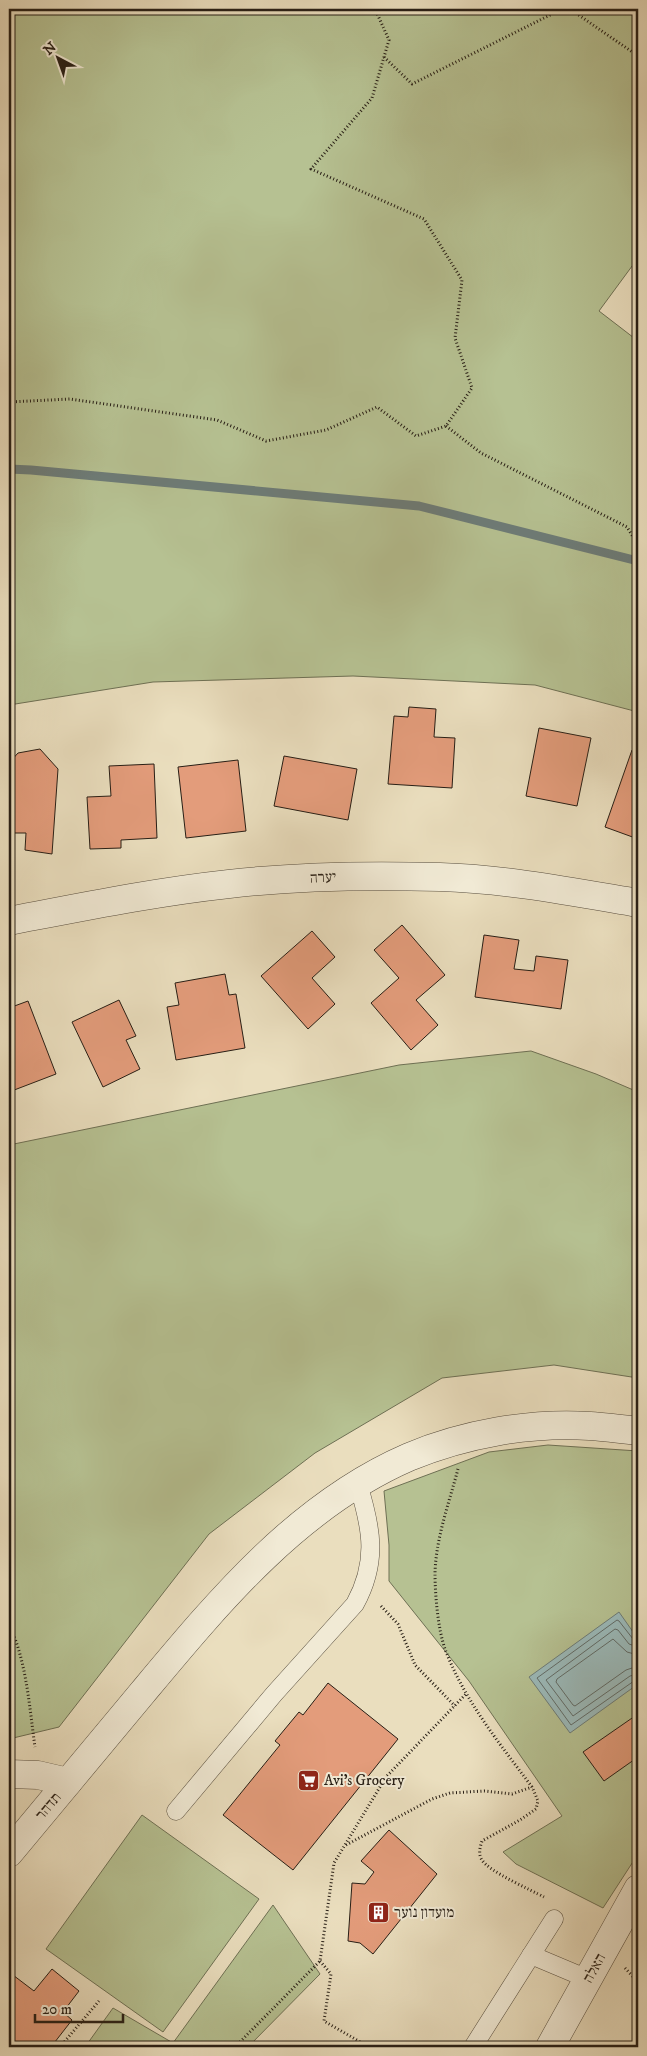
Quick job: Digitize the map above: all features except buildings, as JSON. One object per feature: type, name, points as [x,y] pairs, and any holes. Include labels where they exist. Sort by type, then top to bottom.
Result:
[{"type":"street","name":"יערה","points":[[9,921],[114,900],[229,884],[338,876],[441,877],[542,887],[638,903]]},
{"type":"street","name":"תדהר","points":[[9,1853],[185,1641],[241,1578],[297,1527],[358,1484],[409,1457],[467,1438],[527,1427],[589,1426],[638,1431]]},
{"type":"street","points":[[9,1774],[38,1775],[68,1782]]},
{"type":"street","name":"האלה","points":[[550,2047],[638,1889]]},
{"type":"lane","points":[[176,1811],[274,1694],[355,1604],[363,1589],[370,1565],[371,1540],[369,1523],[358,1484]]},
{"type":"lane","points":[[473,2047],[554,1919]]},
{"type":"lane","points":[[531,1955],[588,1979]]},
{"type":"path","points":[[9,402],[70,399],[218,420],[266,440],[326,430],[377,407],[416,436],[446,426],[472,388],[455,338],[462,280],[424,219],[311,169],[372,98],[389,40],[375,9]]},
{"type":"path","points":[[384,58],[412,84],[562,9]]},
{"type":"path","points":[[570,9],[638,56]]},
{"type":"path","points":[[446,426],[481,453],[628,527],[638,545]]},
{"type":"path","points":[[467,1438],[440,1536],[435,1574],[438,1612],[444,1648],[466,1694],[532,1787],[538,1801],[536,1809],[482,1841],[479,1850],[481,1860],[489,1867],[547,1899]]},
{"type":"path","points":[[363,1589],[398,1624],[415,1665],[455,1706]]},
{"type":"path","points":[[9,1624],[26,1676],[38,1775]]},
{"type":"path","points":[[235,2047],[320,1961],[334,1863],[386,1777],[466,1694]]},
{"type":"path","points":[[345,1845],[432,1799],[450,1793],[484,1791],[512,1794],[532,1787]]},
{"type":"path","points":[[320,1961],[331,1974],[324,2021],[369,2047]]},
{"type":"path","points":[[60,2047],[99,2000]]},
{"type":"green space","points":[[9,9],[638,9],[638,258],[599,311],[638,341],[638,712],[535,685],[353,676],[153,682],[9,705]]},
{"type":"green space","points":[[531,1051],[596,1074],[638,1092],[638,1378],[554,1365],[442,1378],[315,1453],[209,1534],[59,1727],[9,1739],[9,1145],[399,1065]]},
{"type":"green space","points":[[548,1445],[638,1451],[638,1854],[603,1908],[516,1864],[503,1852],[562,1816],[469,1681],[389,1581],[389,1545],[384,1491],[489,1452]]},
{"type":"green space","points":[[142,1815],[259,1899],[163,2032],[46,1949]]},
{"type":"green space","points":[[273,1905],[320,1974],[248,2047],[85,2047],[113,2008],[173,2043]]},
{"type":"water","points":[[619,1612],[638,1639],[638,1684],[570,1733],[529,1677]]},
{"type":"waterway","points":[[9,469],[419,506],[638,561]]},
{"type":"place","name":"Avi's Grocery","points":[[308,1780]]},
{"type":"place","name":"מועדון נוער","points":[[378,1912]]}]
